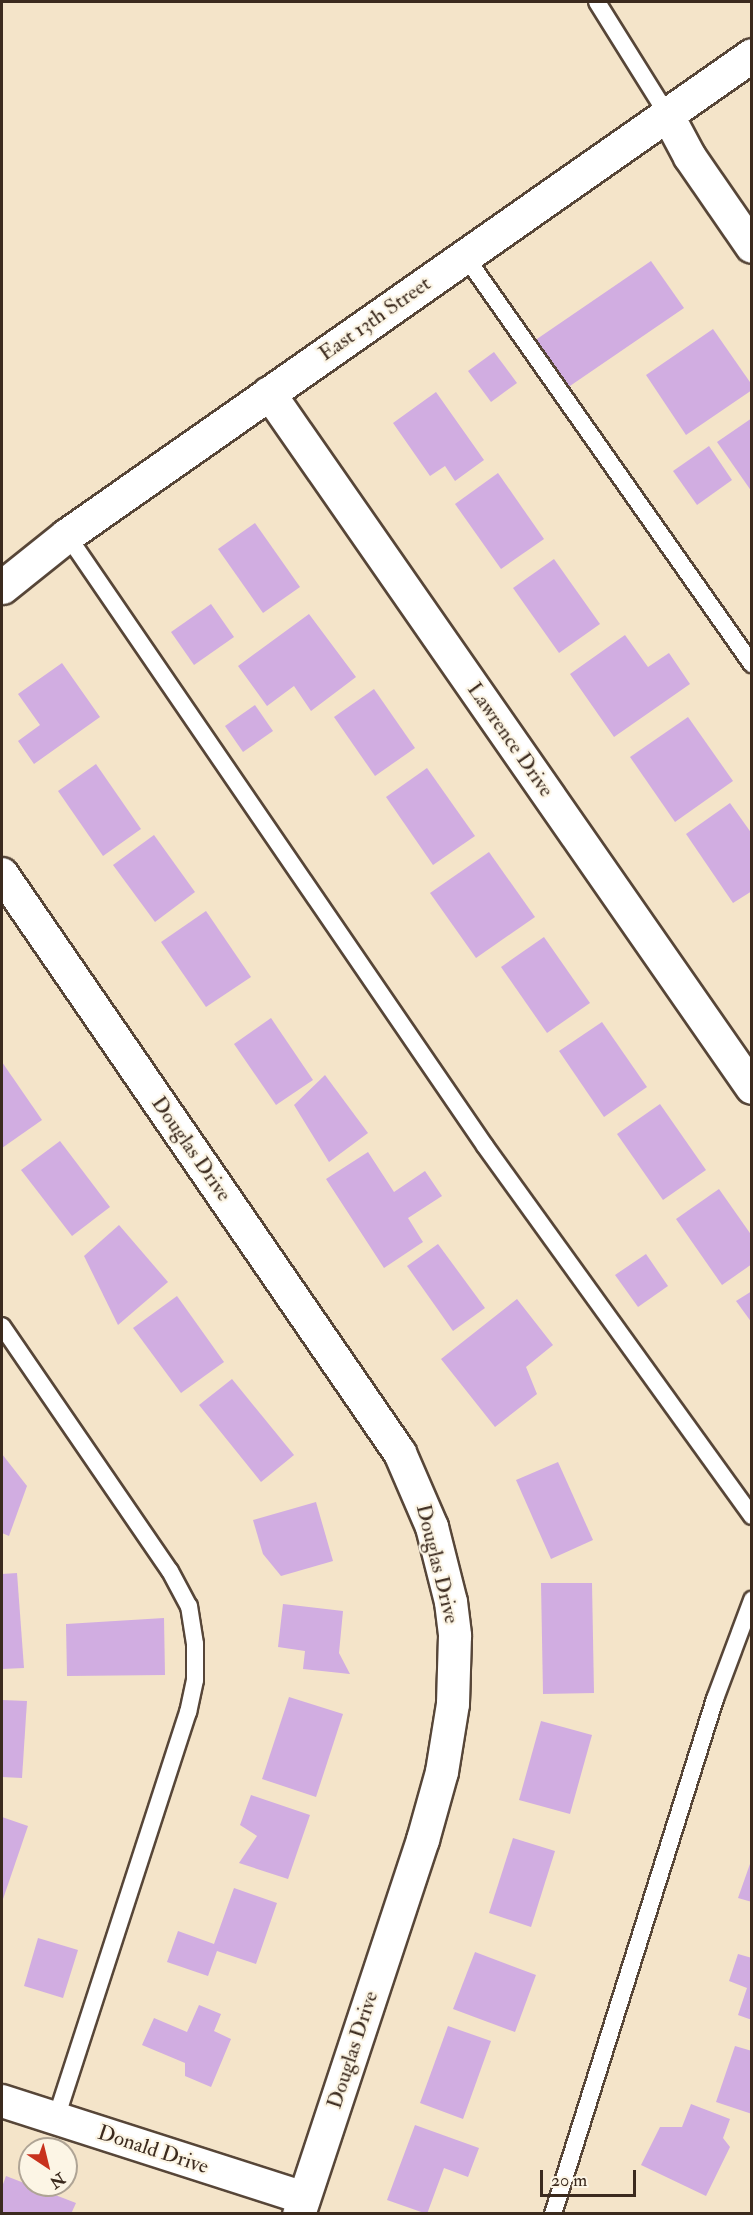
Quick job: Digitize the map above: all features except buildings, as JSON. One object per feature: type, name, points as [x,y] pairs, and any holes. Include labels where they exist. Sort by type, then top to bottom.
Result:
[{"type":"street","name":"East 13th Street","points":[[2,587],[67,535],[752,55]]},
{"type":"street","points":[[667,114],[690,157],[752,247]]},
{"type":"street","name":"Lawrence Drive","points":[[268,393],[752,1088]]},
{"type":"street","name":"Douglas Drive","points":[[2,874],[400,1453],[432,1527],[443,1567],[455,1636],[450,1738],[423,1840],[302,2206]]},
{"type":"street","name":"Donald Drive","points":[[2,2101],[302,2206]]},
{"type":"lane","points":[[597,2],[667,114]]},
{"type":"lane","points":[[465,256],[752,664]]},
{"type":"lane","points":[[67,535],[485,1146],[752,1516]]},
{"type":"lane","points":[[2,1326],[170,1571],[189,1606],[195,1644],[195,1680],[188,1712],[56,2118]]},
{"type":"lane","points":[[553,2214],[715,1699],[752,1600]]}]
